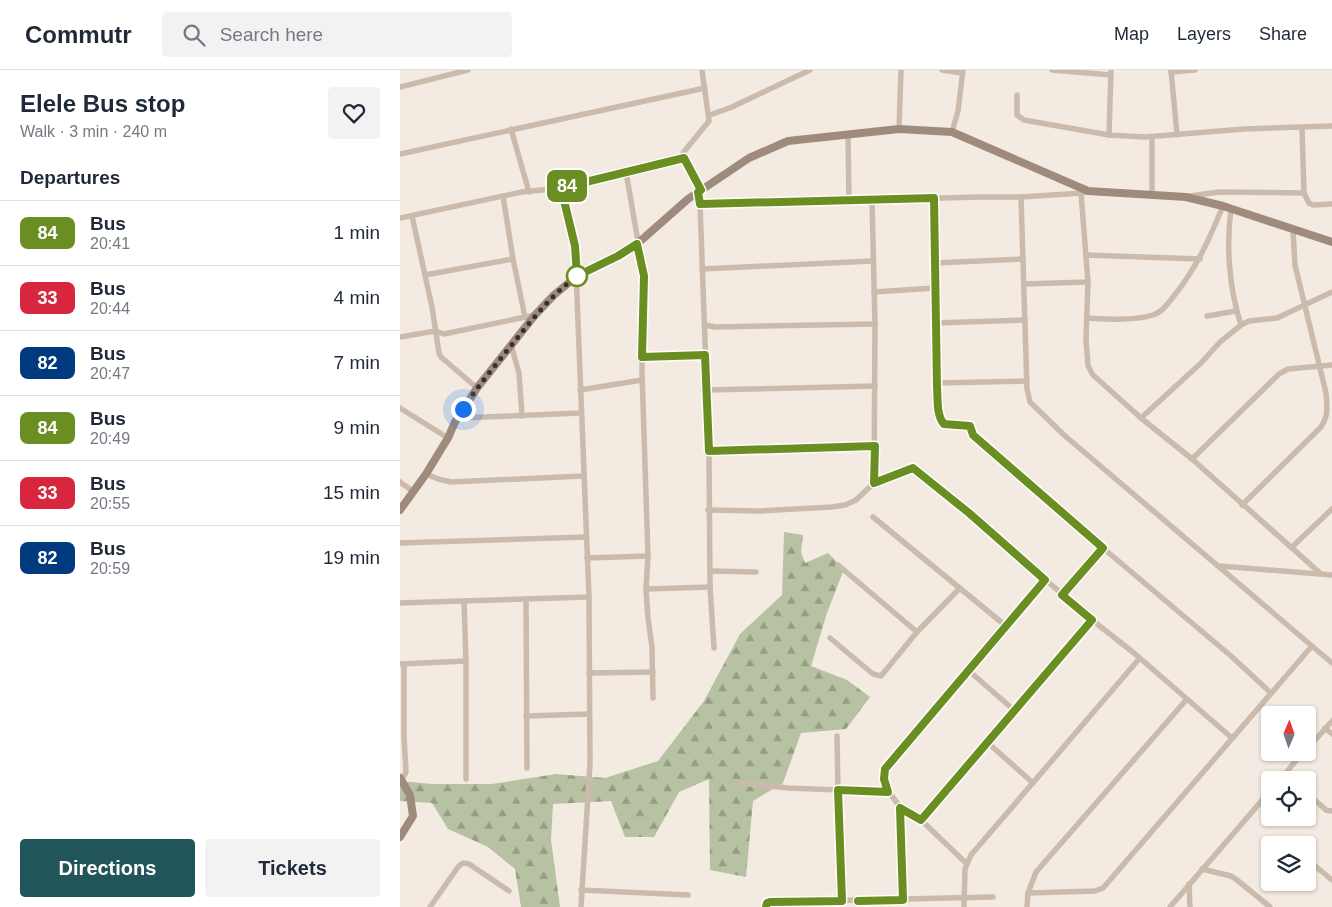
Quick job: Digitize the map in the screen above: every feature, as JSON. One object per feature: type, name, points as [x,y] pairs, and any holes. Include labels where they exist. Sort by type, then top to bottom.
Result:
[{"type":"street","points":[[400,87],[468,70]]},
{"type":"street","points":[[702,70],[710,115],[708,125],[683,153],[700,191],[709,451],[710,587],[714,648]]},
{"type":"street","points":[[710,115],[732,107],[810,70]]},
{"type":"street","points":[[900,129],[901,70]]},
{"type":"street","points":[[942,70],[962,72],[958,111],[952,132]]},
{"type":"street","points":[[1052,70],[1111,73],[1109,135]]},
{"type":"street","points":[[1177,135],[1171,71],[1195,70]]},
{"type":"street","points":[[400,154],[705,88]]},
{"type":"street","points":[[1016,95],[1017,115],[1024,120],[1109,135],[1152,137],[1244,129],[1332,126]]},
{"type":"street","points":[[1302,128],[1304,193],[1309,203],[1313,205],[1332,204]]},
{"type":"street","points":[[511,129],[529,192]]},
{"type":"street","points":[[400,510],[426,474],[477,388],[535,315],[554,295],[577,276],[618,256],[637,244],[700,191],[749,158],[778,144],[806,138],[900,129],[952,132],[1085,192]]},
{"type":"street","points":[[848,134],[848,200]]},
{"type":"street","points":[[1152,137],[1152,196]]},
{"type":"street","points":[[400,218],[504,196],[561,188],[684,158]]},
{"type":"street","points":[[626,172],[644,276],[642,380],[648,556],[646,589],[653,672],[653,698]]},
{"type":"street","points":[[561,188],[575,246],[589,598],[589,784],[581,907]]},
{"type":"street","points":[[1085,192],[1088,282],[1086,340],[1090,371],[1141,418],[1192,459],[1242,506],[1320,573]]},
{"type":"street","points":[[700,204],[1021,197],[1085,192],[1186,197],[1219,192],[1304,193]]},
{"type":"street","points":[[504,196],[513,259],[525,317]]},
{"type":"street","points":[[1021,197],[1027,396],[1030,402],[1064,435],[1332,664]]},
{"type":"street","points":[[1186,197],[1227,207],[1332,242]]},
{"type":"street","points":[[934,198],[937,383],[938,410],[942,422],[944,424],[970,426],[973,435],[1271,693]]},
{"type":"street","points":[[872,200],[875,324],[874,483]]},
{"type":"street","points":[[1088,318],[1115,319],[1153,315],[1159,312],[1187,280],[1227,207]]},
{"type":"street","points":[[1227,207],[1228,237],[1236,311],[1241,325]]},
{"type":"street","points":[[412,216],[441,357],[477,388]]},
{"type":"street","points":[[1242,506],[1326,419],[1328,412],[1320,366],[1295,265],[1294,230]]},
{"type":"street","points":[[1086,255],[1200,259]]},
{"type":"street","points":[[425,275],[513,259]]},
{"type":"street","points":[[935,263],[1023,259]]},
{"type":"street","points":[[702,269],[872,261]]},
{"type":"street","points":[[1024,284],[1088,282]]},
{"type":"street","points":[[874,292],[935,288]]},
{"type":"street","points":[[1141,418],[1201,363],[1220,342],[1241,325],[1249,321],[1277,318],[1332,292]]},
{"type":"street","points":[[1206,316],[1236,311]]},
{"type":"street","points":[[400,337],[435,331],[444,334],[535,315]]},
{"type":"street","points":[[936,323],[1025,320]]},
{"type":"street","points":[[705,325],[715,327],[875,324]]},
{"type":"street","points":[[705,333],[715,327]]},
{"type":"street","points":[[511,346],[520,373],[522,416]]},
{"type":"street","points":[[642,357],[705,355]]},
{"type":"street","points":[[1192,459],[1279,374],[1288,369],[1332,365]]},
{"type":"street","points":[[580,390],[642,380]]},
{"type":"street","points":[[937,383],[1027,381]]},
{"type":"street","points":[[706,390],[875,386]]},
{"type":"street","points":[[400,408],[448,438]]},
{"type":"street","points":[[458,418],[581,413]]},
{"type":"street","points":[[709,451],[875,446]]},
{"type":"street","points":[[708,510],[759,512],[845,505],[856,500],[874,483],[913,468],[969,513],[1062,595],[1232,738]]},
{"type":"street","points":[[426,474],[451,482],[584,476]]},
{"type":"street","points":[[400,482],[414,492]]},
{"type":"street","points":[[1292,547],[1332,509]]},
{"type":"street","points":[[873,517],[1006,626]]},
{"type":"street","points":[[1323,518],[1332,518]]},
{"type":"street","points":[[400,543],[586,537]]},
{"type":"street","points":[[1062,595],[1103,548]]},
{"type":"street","points":[[587,558],[648,556]]},
{"type":"street","points":[[838,565],[917,632]]},
{"type":"street","points":[[1219,566],[1332,575]]},
{"type":"street","points":[[710,571],[756,572]]},
{"type":"street","points":[[966,863],[921,820],[900,808],[888,792],[884,779],[885,769],[1045,580]]},
{"type":"street","points":[[646,589],[710,587]]},
{"type":"street","points":[[830,638],[873,674],[878,676],[884,674],[917,632],[960,588]]},
{"type":"street","points":[[400,603],[589,598]]},
{"type":"street","points":[[526,600],[527,768]]},
{"type":"street","points":[[464,601],[466,779]]},
{"type":"street","points":[[921,820],[1092,620]]},
{"type":"street","points":[[1028,892],[1095,891],[1103,888],[1312,646]]},
{"type":"street","points":[[964,907],[966,863],[970,855],[1139,659]]},
{"type":"street","points":[[400,837],[414,816],[410,795],[401,779],[406,772],[402,664],[466,661]]},
{"type":"street","points":[[968,670],[1015,711]]},
{"type":"street","points":[[589,673],[653,672]]},
{"type":"street","points":[[1027,907],[1028,892],[1033,878],[1040,868],[1187,699]]},
{"type":"street","points":[[526,716],[589,714]]},
{"type":"street","points":[[1316,739],[1332,721]]},
{"type":"street","points":[[1325,728],[1332,734]]},
{"type":"street","points":[[837,736],[842,901]]},
{"type":"street","points":[[987,742],[1033,783]]},
{"type":"street","points":[[1287,771],[1296,761]]},
{"type":"street","points":[[741,783],[788,788],[888,792]]},
{"type":"street","points":[[1170,907],[1261,801]]},
{"type":"street","points":[[1316,801],[1326,810],[1332,811]]},
{"type":"street","points":[[900,808],[903,900]]},
{"type":"street","points":[[430,907],[458,867],[463,863],[470,864],[509,891]]},
{"type":"street","points":[[1316,867],[1332,880]]},
{"type":"street","points":[[1202,869],[1231,876],[1270,907]]},
{"type":"street","points":[[1189,884],[1190,907]]},
{"type":"street","points":[[582,890],[688,895]]},
{"type":"street","points":[[766,907],[767,903],[770,902],[993,897]]},
{"type":"green space","points":[[784,532],[803,535],[801,552],[805,563],[828,553],[844,569],[827,613],[811,666],[847,680],[870,697],[846,729],[801,733],[783,783],[753,801],[746,877],[710,870],[709,779],[679,792],[654,837],[625,837],[611,801],[553,804],[551,840],[560,907],[521,907],[515,869],[488,847],[448,829],[432,803],[400,801],[400,781],[432,784],[492,784],[556,774],[605,778],[658,761],[704,701],[740,634],[782,595]]},
{"type":"bus line","name":"84","points":[[766,907],[767,903],[770,902],[842,901],[838,790],[888,792],[883,773],[885,769],[1045,580],[969,513],[913,468],[874,483],[875,446],[709,451],[705,355],[642,357],[644,276],[637,244],[618,256],[577,276],[575,246],[561,188],[684,158],[701,190],[698,192],[700,204],[934,198],[937,387],[938,410],[941,420],[944,424],[970,426],[973,435],[1103,548],[1062,595],[1092,620],[921,820],[900,808],[903,900],[858,901]]},
{"type":"route","points":[[463,409],[477,388],[535,315],[554,295],[577,276]]}]
